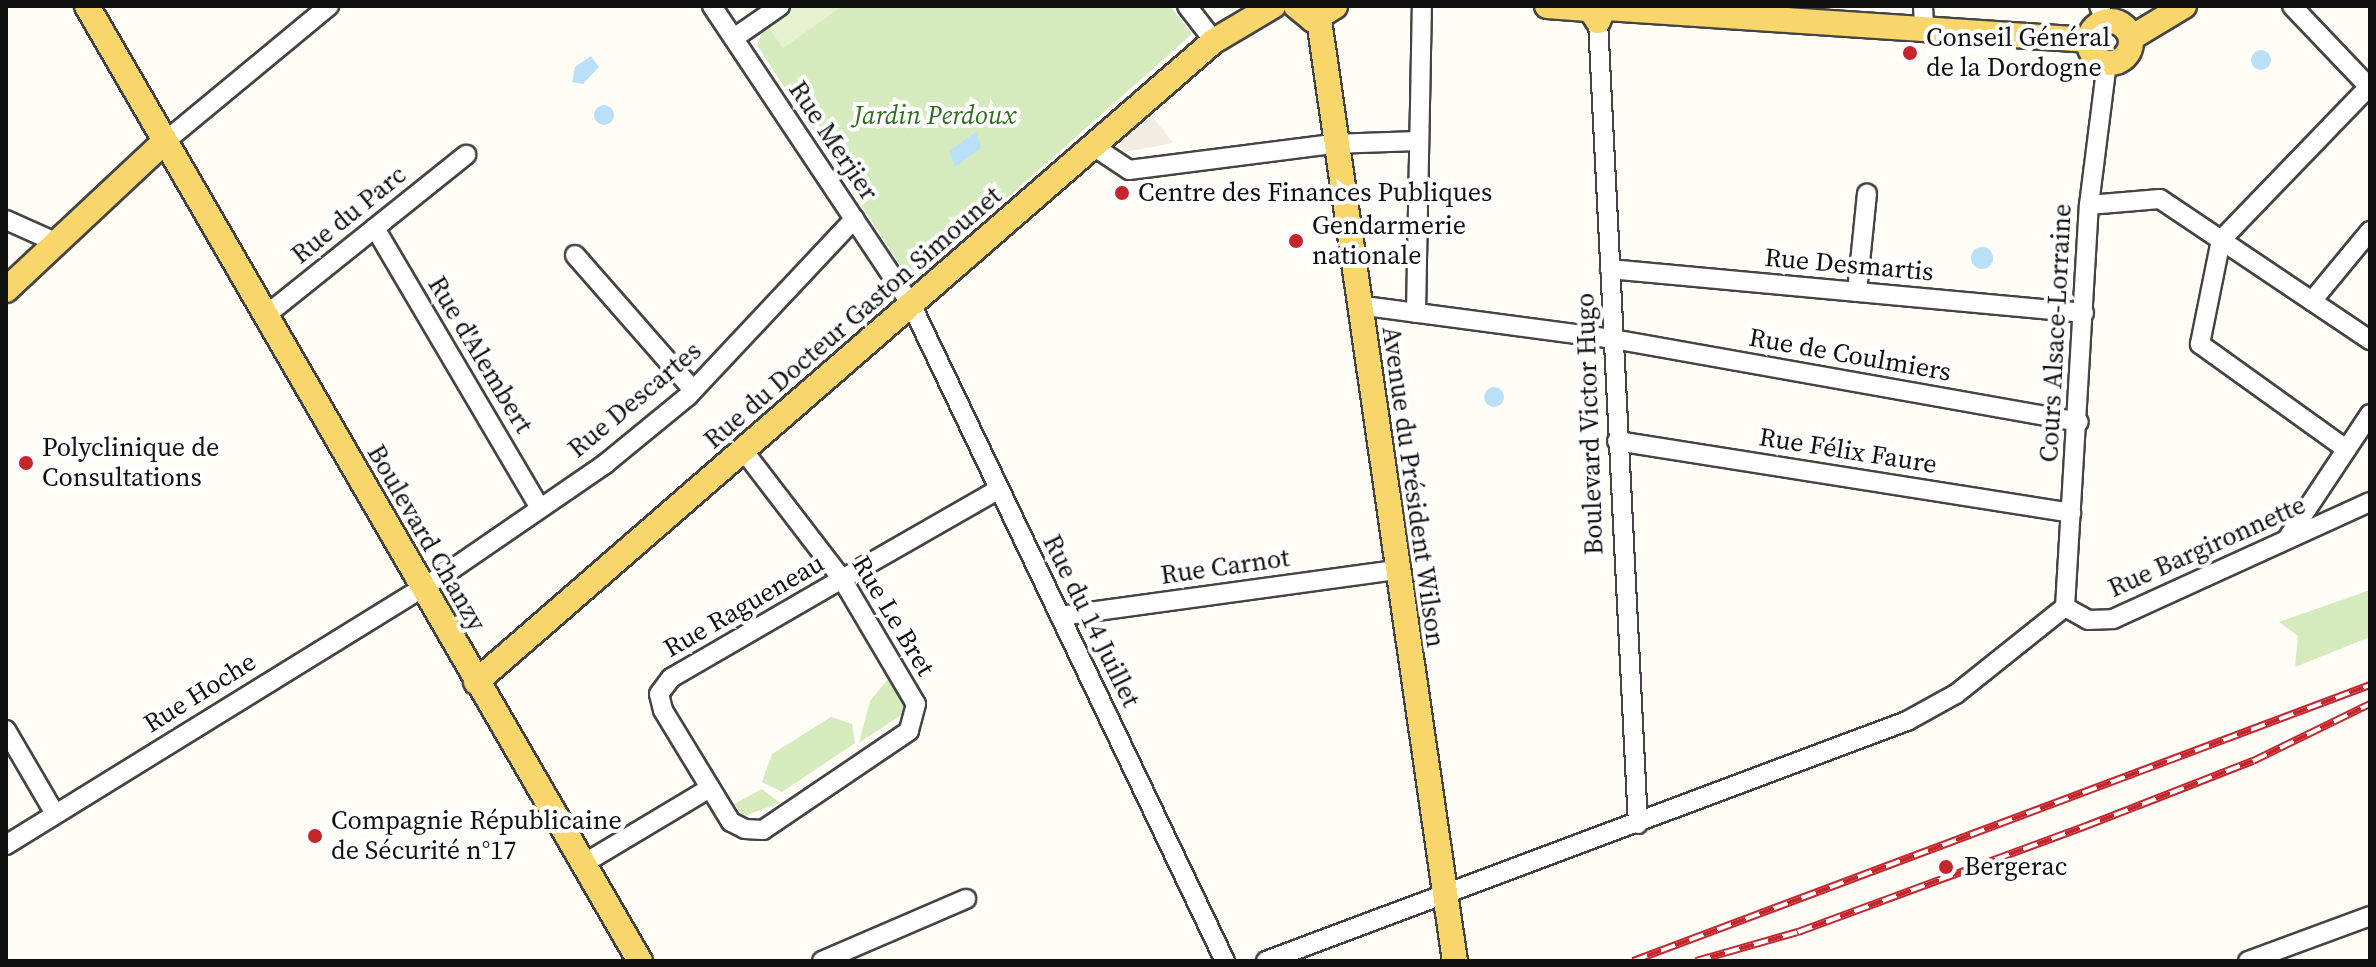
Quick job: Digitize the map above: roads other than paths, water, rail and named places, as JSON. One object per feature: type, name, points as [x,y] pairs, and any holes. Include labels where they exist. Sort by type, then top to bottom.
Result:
[{"type":"main road","name":"Boulevard Chanzy","points":[[87,6],[162,144],[640,961]]},
{"type":"main road","name":"Rue du Docteur Gaston Simounet","points":[[476,682],[1214,41],[1273,6]]},
{"type":"main road","points":[[1296,6],[1327,13]]},
{"type":"main road","points":[[1547,6],[1597,10],[1923,16],[2089,40]]},
{"type":"main road","points":[[2131,38],[2119,23],[2103,14],[2089,40],[2091,52],[2107,63],[2125,57],[2131,38],[2184,6]]},
{"type":"main road","name":"Avenue du Président Wilson","points":[[1327,13],[1332,144],[1455,961]]},
{"type":"main road","points":[[6,290],[53,241],[162,144]]},
{"type":"street","points":[[162,144],[329,6]]},
{"type":"street","name":"Rue Merjier","points":[[712,6],[911,304]]},
{"type":"street","points":[[734,38],[780,6]]},
{"type":"street","points":[[1187,6],[1214,41]]},
{"type":"street","points":[[1416,313],[1422,6]]},
{"type":"street","points":[[2292,6],[2370,88],[2221,240],[2200,344],[2346,449]]},
{"type":"street","name":"Boulevard Victor Hugo","points":[[1597,10],[1638,824]]},
{"type":"street","name":"Cours Alsace-Lorraine","points":[[2065,607],[2079,422],[2089,205],[2107,63]]},
{"type":"street","points":[[1093,146],[1129,170],[1332,144],[1418,141]]},
{"type":"street","name":"Rue du Parc","points":[[265,316],[466,155]]},
{"type":"street","points":[[1857,292],[1867,194]]},
{"type":"street","points":[[2089,205],[2160,199],[2370,340]]},
{"type":"street","name":"Rue Descartes","points":[[421,586],[540,508],[693,390],[814,267],[854,219]]},
{"type":"street","points":[[6,220],[53,241]]},
{"type":"street","name":"Rue d'Alembert","points":[[375,228],[540,508]]},
{"type":"street","points":[[2312,301],[2370,231]]},
{"type":"street","points":[[575,255],[693,390]]},
{"type":"street","name":"Rue Desmartis","points":[[1610,269],[2084,313]]},
{"type":"street","name":"Rue du 14 Juillet","points":[[911,304],[1225,961]]},
{"type":"street","name":"Rue de Coulmiers","points":[[1358,305],[1613,339],[2079,422]]},
{"type":"street","points":[[2287,539],[2370,414]]},
{"type":"street","name":"Rue Félix Faure","points":[[1617,441],[2071,513]]},
{"type":"street","name":"Rue Le Bret","points":[[710,788],[731,822],[763,830],[909,731],[916,704],[842,579],[743,450]]},
{"type":"street","name":"Rue Ragueneau","points":[[710,788],[659,694],[671,678],[999,489]]},
{"type":"street","name":"Rue Bargironnette","points":[[2065,607],[2088,620],[2113,619],[2370,502]]},
{"type":"street","name":"Rue Carnot","points":[[1060,616],[1396,570]]},
{"type":"street","name":"Rue Hoche","points":[[6,845],[421,586]]},
{"type":"street","points":[[1266,961],[1907,721],[1956,694],[2065,607]]},
{"type":"street","points":[[6,730],[55,814]]},
{"type":"street","points":[[583,864],[710,788]]},
{"type":"street","points":[[822,961],[863,953],[966,899]]},
{"type":"street","points":[[2248,961],[2370,916]]},
{"type":"water","points":[[2261,50],[2268,53],[2271,60],[2268,67],[2261,70],[2254,67],[2251,60],[2254,53]]},
{"type":"water","points":[[591,56],[599,67],[583,84],[572,82],[575,67]]},
{"type":"water","points":[[604,105],[611,108],[614,115],[611,122],[604,125],[597,122],[594,115],[597,108]]},
{"type":"water","points":[[976,132],[981,148],[955,167],[949,151]]},
{"type":"water","points":[[1982,247],[1990,250],[1993,258],[1990,266],[1982,269],[1974,266],[1971,258],[1974,250]]},
{"type":"water","points":[[1494,387],[1501,390],[1504,397],[1501,404],[1494,407],[1487,404],[1484,397],[1487,390]]},
{"type":"railway","points":[[1633,961],[2370,685]]},
{"type":"railway","points":[[1696,961],[1798,932],[2086,826],[2253,761],[2370,704]]},
{"type":"place","name":"Conseil Général de la Dordogne","points":[[1910,53]]},
{"type":"place","name":"Centre des Finances Publiques","points":[[1122,193]]},
{"type":"place","name":"Gendarmerie nationale","points":[[1296,241]]},
{"type":"place","name":"Polyclinique de Consultations","points":[[26,463]]},
{"type":"place","name":"Compagnie Républicaine de Sécurité n°17","points":[[315,836]]},
{"type":"place","name":"Bergerac","points":[[1946,867]]},
{"type":"park label","name":"Jardin Perdoux","points":[[935,116]]}]
